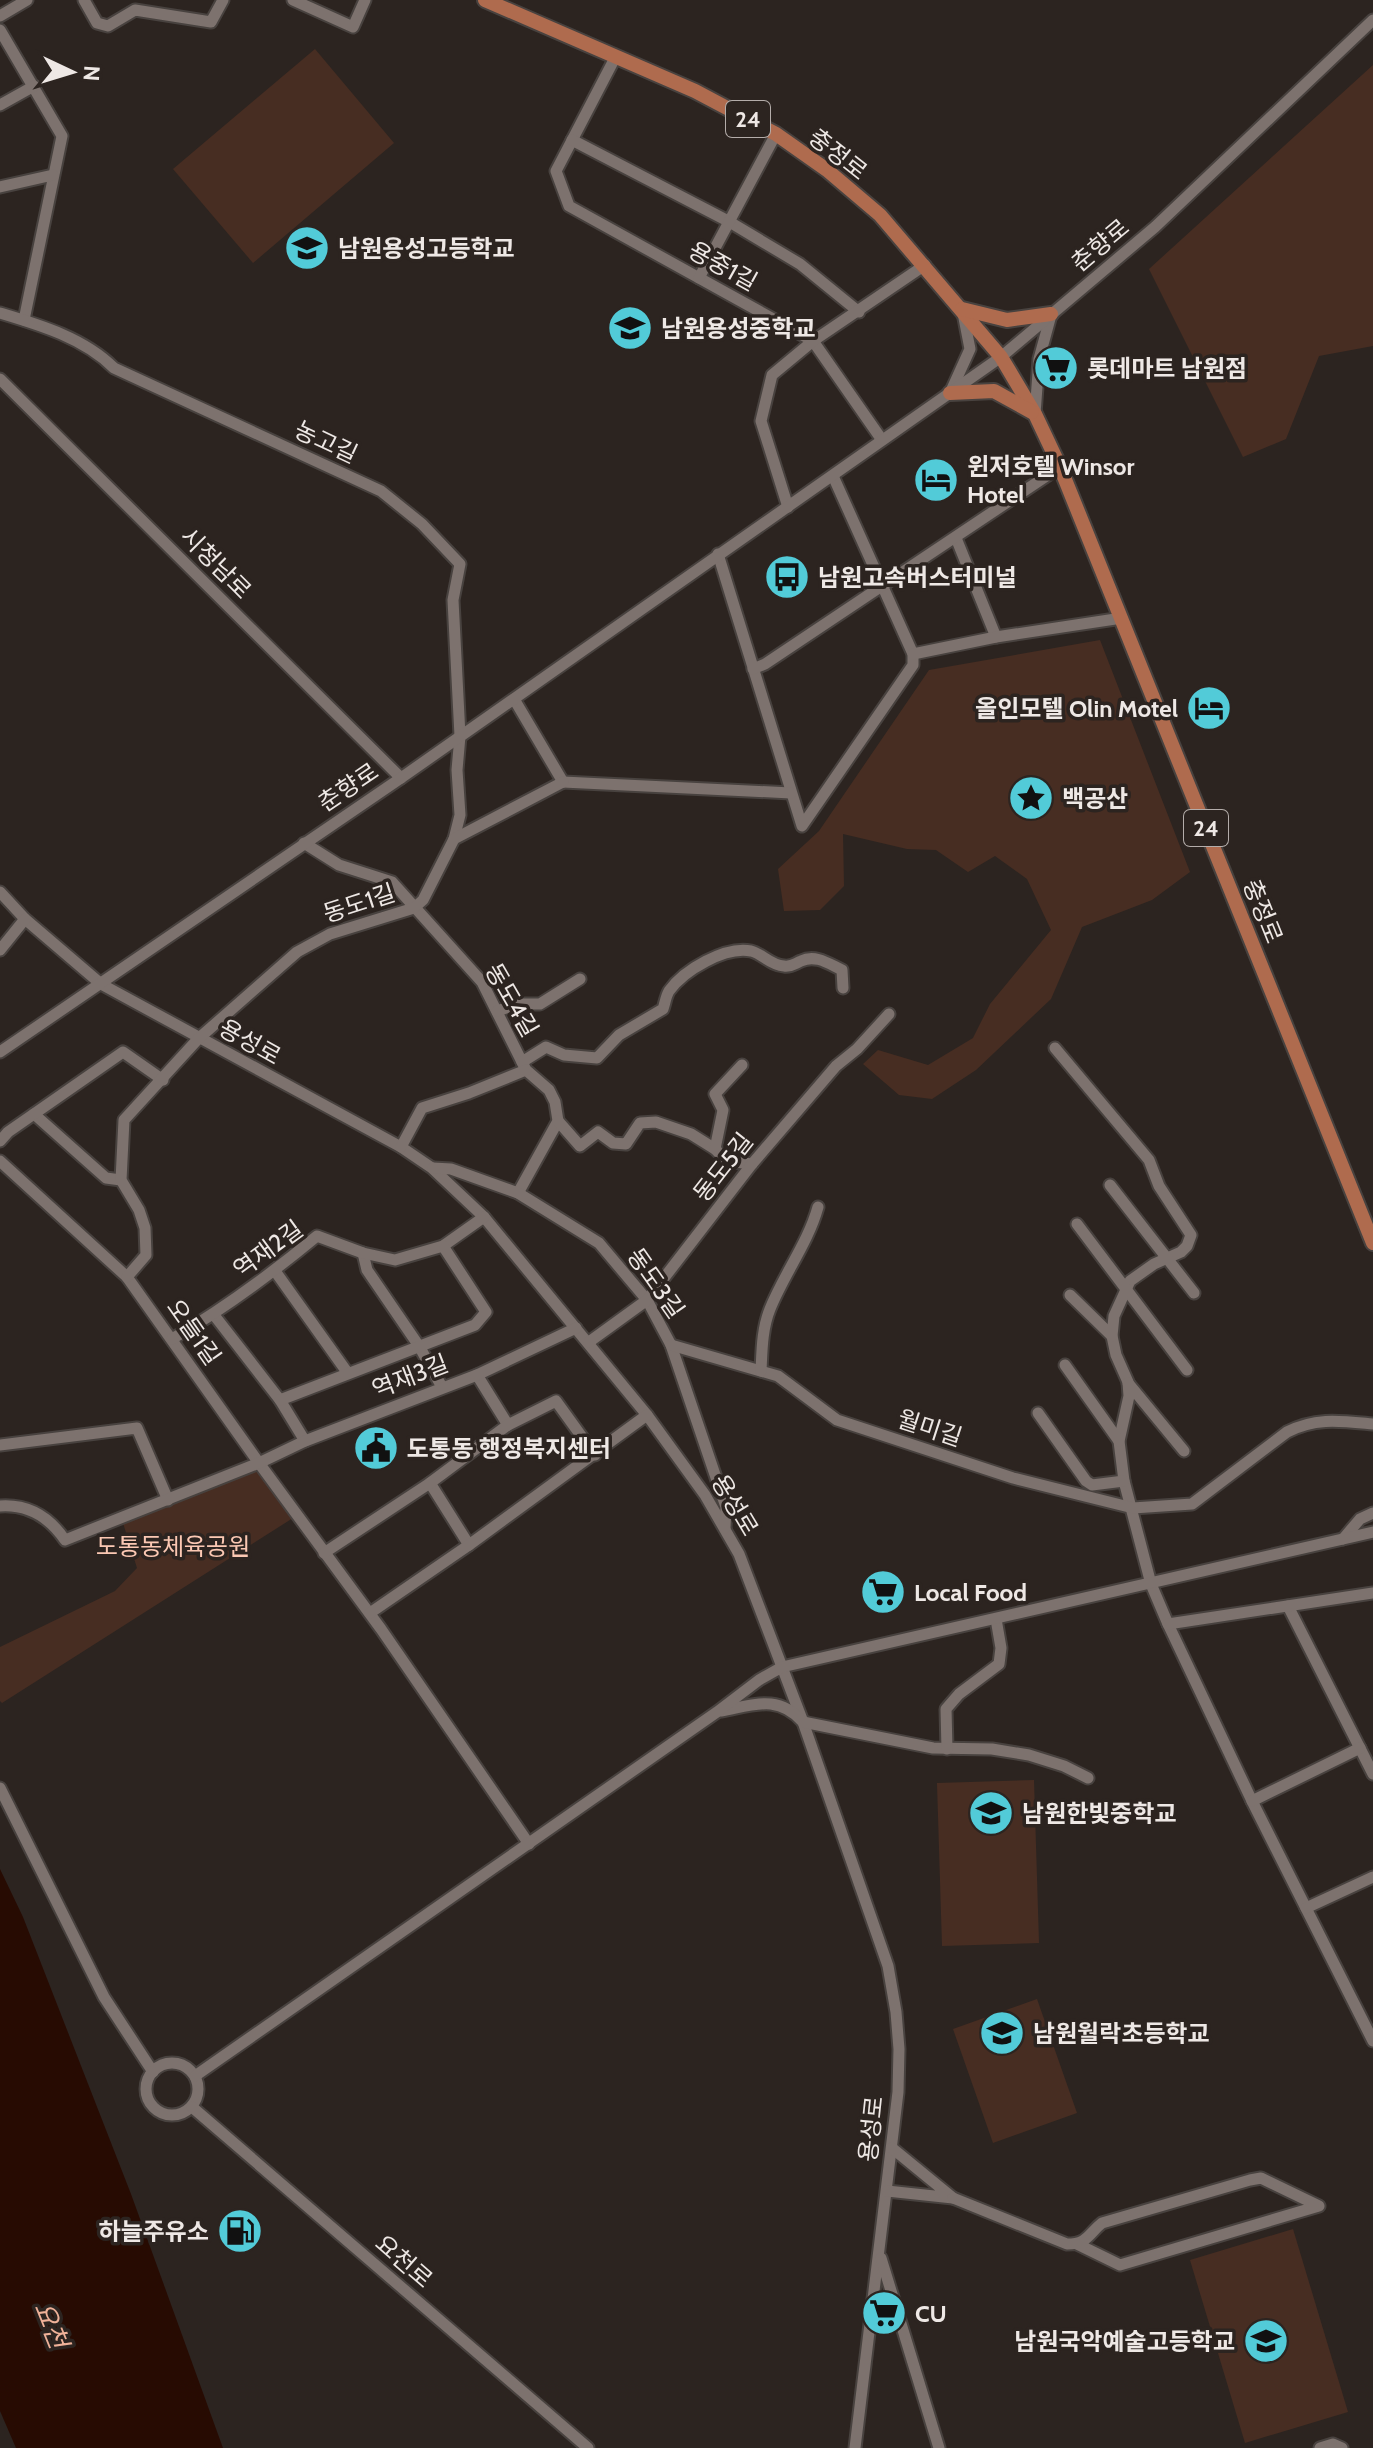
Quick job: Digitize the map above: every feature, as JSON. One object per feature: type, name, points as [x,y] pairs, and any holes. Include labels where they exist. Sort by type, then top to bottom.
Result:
[{"type":"main road","name":"충정로","points":[[485,0],[695,91],[776,134],[827,170],[880,215],[1001,357],[1035,414],[1060,467],[1368,1217],[1373,1243]]},
{"type":"main road","points":[[962,309],[1007,320],[1051,314]]},
{"type":"main road","points":[[950,393],[994,391],[1035,414]]},
{"type":"street","points":[[0,16],[27,0]]},
{"type":"street","points":[[84,0],[97,23],[108,26],[135,10],[211,22],[223,0]]},
{"type":"street","points":[[293,0],[353,27],[365,0]]},
{"type":"street","name":"춘향로","points":[[0,1052],[401,778],[1001,357],[1155,227],[1373,20]]},
{"type":"street","points":[[0,30],[62,136],[24,320]]},
{"type":"street","name":"용중1길","points":[[616,56],[556,171],[569,206],[813,341],[882,440]]},
{"type":"street","points":[[0,105],[34,86]]},
{"type":"street","points":[[699,278],[776,134]]},
{"type":"street","name":"용중1길","points":[[572,140],[728,221],[800,264],[859,312]]},
{"type":"street","points":[[0,187],[53,175]]},
{"type":"street","points":[[788,507],[761,421],[772,375],[813,341],[925,265]]},
{"type":"street","points":[[950,393],[970,349],[962,309]]},
{"type":"street","name":"농고길","points":[[0,313],[96,351],[114,368],[381,491],[422,524],[460,564],[453,600],[460,736]]},
{"type":"street","points":[[1035,414],[1039,359],[1051,314]]},
{"type":"street","name":"시청남로","points":[[0,379],[401,778]]},
{"type":"street","points":[[753,669],[765,664],[1060,467]]},
{"type":"street","points":[[718,554],[802,826],[913,665],[913,654],[833,476]]},
{"type":"street","points":[[956,538],[996,637]]},
{"type":"street","points":[[913,654],[996,637],[1122,618]]},
{"type":"street","points":[[514,699],[563,782]]},
{"type":"street","name":"동도1길","points":[[121,1180],[124,1120],[198,1039],[297,952],[330,934],[414,908],[423,900],[454,839],[460,815],[457,770],[460,736]]},
{"type":"street","points":[[454,839],[563,782],[791,793]]},
{"type":"street","name":"동도4길","points":[[304,843],[339,865],[392,882],[482,982],[524,1066],[549,1090],[555,1102],[558,1121]]},
{"type":"street","name":"용성로","points":[[0,892],[25,919],[101,984],[401,1147],[432,1168],[484,1217],[589,1342],[647,1415],[725,1528],[739,1554],[803,1722],[888,1966],[896,2012],[899,2049],[892,2148],[855,2448]]},
{"type":"street","points":[[0,950],[25,919]]},
{"type":"street","points":[[401,1147],[422,1108],[469,1093],[524,1066],[546,1047],[564,1055],[597,1058],[619,1035],[663,1009],[668,992],[714,956],[738,949],[756,952],[768,963],[792,967],[804,959],[817,958],[842,970],[843,988]]},
{"type":"street","points":[[497,1011],[518,1004],[540,1004],[580,979]]},
{"type":"street","name":"동도5길","points":[[589,1342],[647,1300],[752,1164],[836,1066],[857,1049],[889,1014]]},
{"type":"street","points":[[1055,1048],[1149,1160],[1159,1186],[1191,1235],[1187,1246],[1130,1281],[1114,1316],[1112,1336],[1116,1355],[1128,1382],[1184,1451]]},
{"type":"street","points":[[0,1141],[123,1052],[163,1080]]},
{"type":"street","points":[[715,1149],[723,1110],[715,1094],[742,1065]]},
{"type":"street","points":[[34,1114],[106,1178],[121,1180],[139,1210],[145,1228],[146,1255],[127,1277]]},
{"type":"street","points":[[518,1193],[558,1121],[580,1146],[598,1132],[613,1143],[626,1144],[640,1123],[656,1122],[691,1134],[715,1149],[727,1161],[752,1164]]},
{"type":"street","name":"오들1길","points":[[0,1161],[127,1277],[370,1613],[529,1844]]},
{"type":"street","name":"동도3길","points":[[432,1168],[451,1169],[518,1193],[599,1243],[647,1300],[671,1345],[726,1507],[725,1528]]},
{"type":"street","points":[[1110,1185],[1194,1293]]},
{"type":"street","points":[[761,1371],[763,1334],[770,1309],[803,1245],[818,1207]]},
{"type":"street","name":"역재2길","points":[[172,1339],[214,1315],[317,1236],[363,1253],[395,1260],[443,1246],[484,1217]]},
{"type":"street","points":[[1077,1224],[1187,1370]]},
{"type":"street","points":[[280,1400],[475,1325],[486,1312],[443,1246]]},
{"type":"street","points":[[363,1253],[367,1270],[419,1346],[442,1387]]},
{"type":"street","points":[[275,1271],[347,1372]]},
{"type":"street","points":[[1070,1295],[1112,1336]]},
{"type":"street","points":[[214,1315],[280,1400],[305,1441]]},
{"type":"street","name":"역재3길","points":[[0,1506],[19,1506],[38,1513],[53,1523],[65,1540],[259,1463],[305,1441],[477,1375],[576,1328]]},
{"type":"street","name":"월미길","points":[[671,1345],[778,1376],[837,1420],[1013,1478],[1133,1508],[1192,1504],[1287,1432],[1303,1424],[1325,1420],[1373,1424]]},
{"type":"street","points":[[1065,1365],[1119,1441]]},
{"type":"street","points":[[477,1375],[508,1425]]},
{"type":"street","points":[[1128,1382],[1127,1412],[1119,1441],[1124,1481],[1151,1584],[1252,1801],[1373,2041]]},
{"type":"street","points":[[324,1553],[430,1483],[508,1425],[556,1401],[595,1455]]},
{"type":"street","points":[[1038,1413],[1092,1485],[1124,1481]]},
{"type":"street","points":[[370,1613],[647,1415]]},
{"type":"street","points":[[0,1445],[137,1428],[168,1500]]},
{"type":"street","points":[[430,1483],[469,1545]]},
{"type":"street","points":[[1343,1539],[1360,1519],[1373,1513]]},
{"type":"street","points":[[195,2076],[759,1680],[782,1667],[1373,1532]]},
{"type":"street","points":[[1168,1624],[1373,1593]]},
{"type":"street","points":[[1288,1606],[1373,1774]]},
{"type":"street","points":[[947,1749],[946,1709],[959,1694],[999,1664],[1001,1648],[996,1619]]},
{"type":"street","points":[[717,1712],[765,1703],[777,1704],[794,1712],[803,1722],[933,1748],[992,1749],[1029,1755],[1064,1766],[1088,1778]]},
{"type":"street","points":[[1252,1801],[1360,1748]]},
{"type":"street","points":[[0,1788],[104,1997],[153,2072]]},
{"type":"street","points":[[1306,1908],[1373,1877]]},
{"type":"street","points":[[175,2063],[190,2069],[195,2076],[198,2092],[192,2107],[176,2115],[158,2111],[147,2097],[148,2079],[159,2066],[175,2063]]},
{"type":"street","name":"요천로","points":[[192,2107],[588,2448]]},
{"type":"street","points":[[892,2148],[953,2198]]},
{"type":"street","points":[[887,2191],[953,2198],[1067,2244],[1085,2241],[1102,2223],[1261,2178],[1319,2206],[1120,2265],[1077,2244]]},
{"type":"street","points":[[880,2254],[939,2448]]},
{"type":"street","points":[[1320,2448],[1333,2444],[1342,2448]]},
{"type":"green space","points":[[315,49],[394,143],[253,263],[173,169]]},
{"type":"green space","points":[[1373,65],[1373,346],[1319,356],[1286,439],[1243,457],[1149,269]]},
{"type":"green space","points":[[1100,640],[1190,872],[1152,900],[1082,927],[1051,999],[976,1070],[932,1099],[899,1095],[863,1064],[878,1050],[928,1065],[973,1038],[990,1004],[1051,930],[1027,879],[995,856],[968,872],[936,850],[907,849],[843,834],[844,886],[820,910],[784,911],[778,869],[819,831],[929,670]]},
{"type":"green space","name":"도통동체육공원","points":[[256,1469],[293,1518],[2,1703],[0,1701],[0,1647],[115,1591],[137,1568],[123,1523]]},
{"type":"green space","points":[[1034,1780],[1039,1943],[942,1946],[937,1783]]},
{"type":"green space","points":[[1037,1999],[1077,2113],[993,2143],[953,2029]]},
{"type":"green space","points":[[1293,2229],[1348,2412],[1245,2443],[1190,2260]]},
{"type":"water","name":"요천","points":[[0,1869],[23,1917],[131,2194],[223,2448],[16,2448],[0,2411]]},
{"type":"place","name":"남원용성고등학교","points":[[307,248]]},
{"type":"place","name":"남원용성중학교","points":[[630,328]]},
{"type":"place","name":"롯데마트 남원점","points":[[1056,368]]},
{"type":"place","name":"윈저호텔 Winsor Hotel","points":[[936,480]]},
{"type":"place","name":"남원고속버스터미널","points":[[787,577]]},
{"type":"place","name":"올인모텔 Olin Motel","points":[[1209,708]]},
{"type":"place","name":"백공산","points":[[1031,798]]},
{"type":"place","name":"도통동 행정복지센터","points":[[376,1448]]},
{"type":"place","name":"Local Food","points":[[883,1592]]},
{"type":"place","name":"남원한빛중학교","points":[[991,1813]]},
{"type":"place","name":"남원월락초등학교","points":[[1002,2033]]},
{"type":"place","name":"하늘주유소","points":[[240,2231]]},
{"type":"place","name":"CU","points":[[884,2313]]},
{"type":"place","name":"남원국악예술고등학교","points":[[1266,2341]]}]
